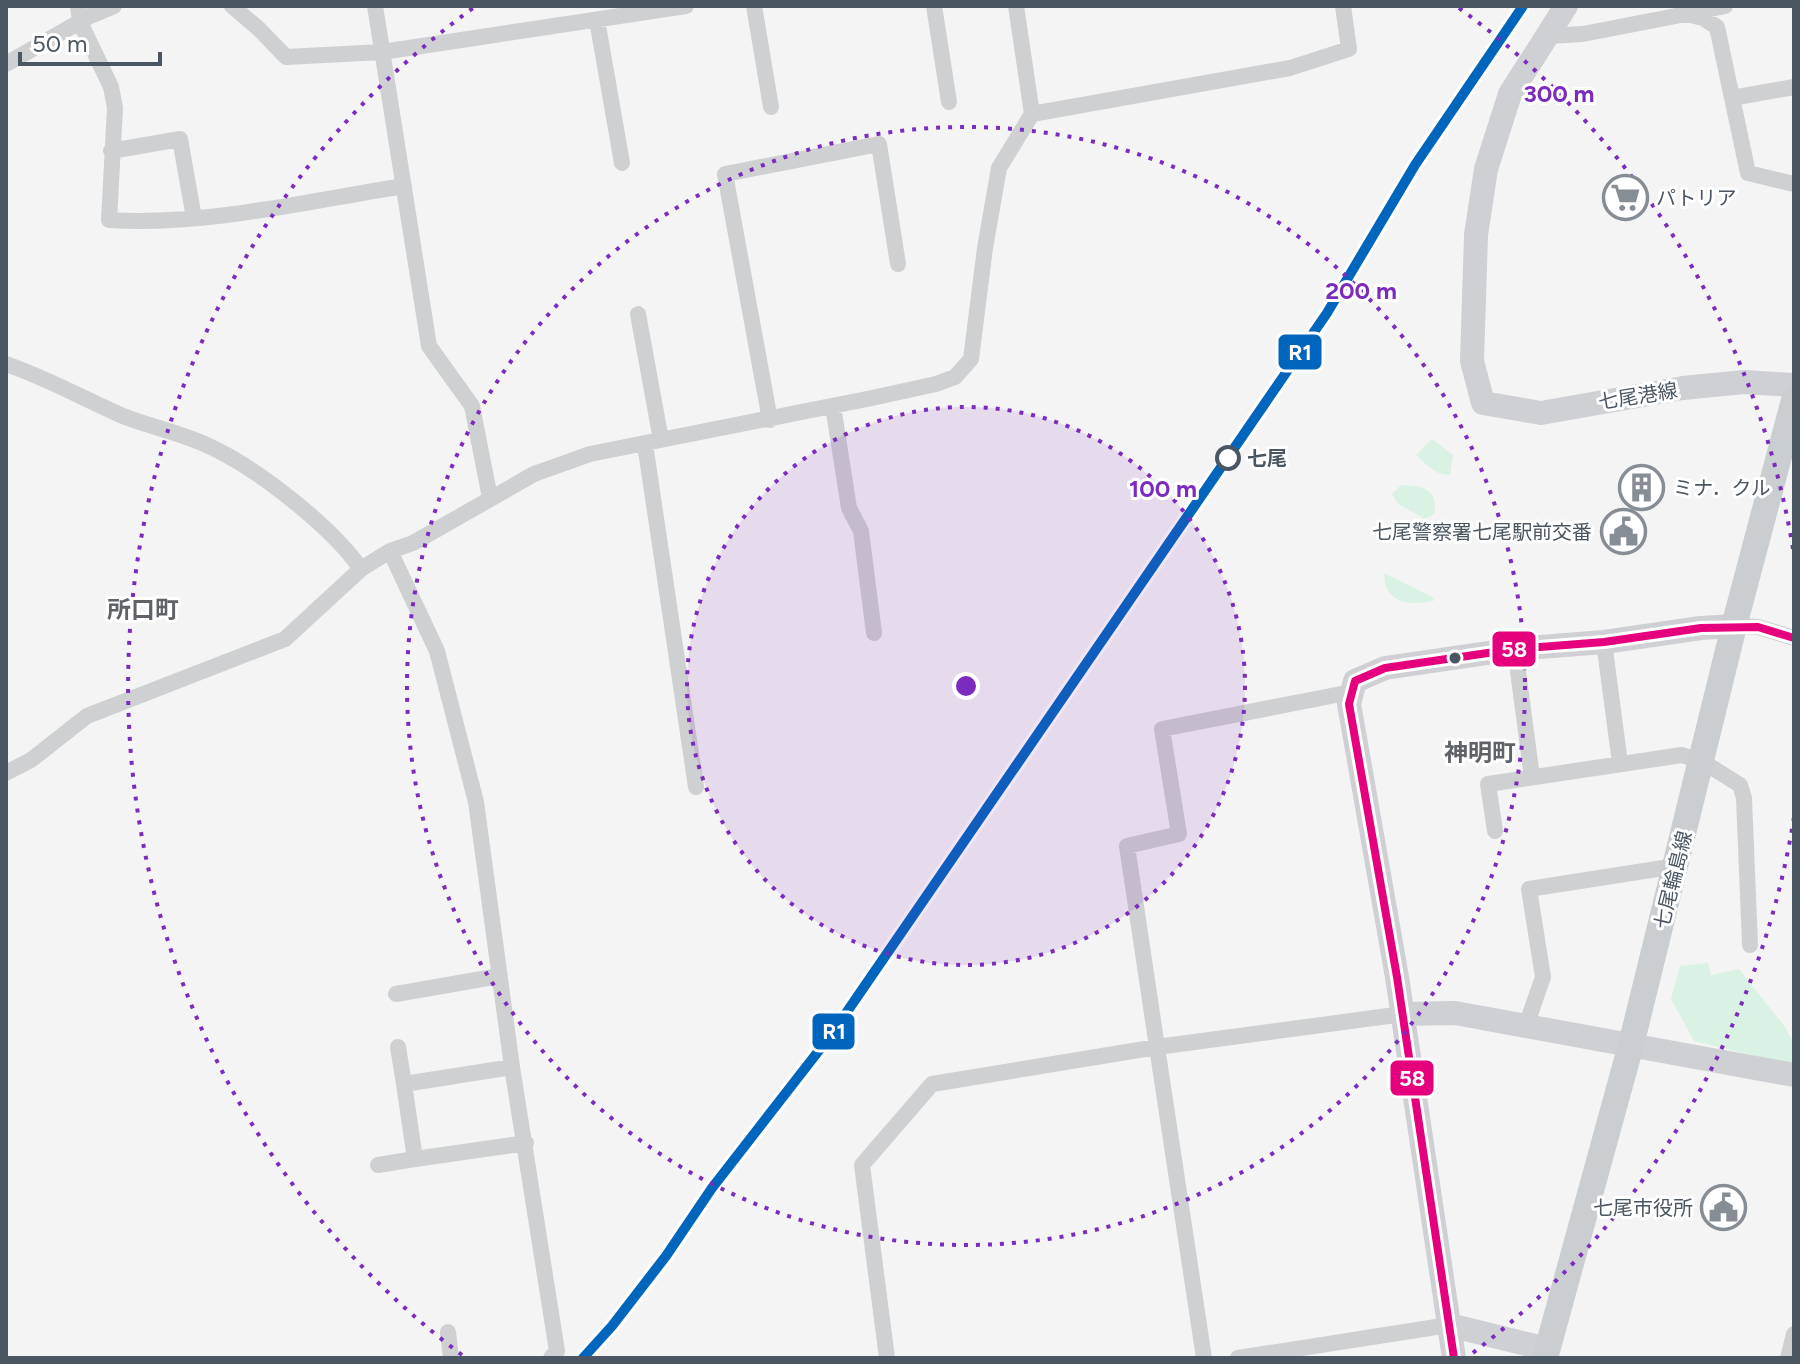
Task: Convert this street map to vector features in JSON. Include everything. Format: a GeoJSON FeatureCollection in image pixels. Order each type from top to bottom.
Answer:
{"type":"FeatureCollection","features":[{"type":"Feature","properties":{"kind":"main road","name":"七尾輪島線"},"geometry":{"type":"LineString","coordinates":[[1546,1354],[1631,1045],[1734,626],[1794,400]]}},
{"type":"Feature","properties":{"kind":"street"},"geometry":{"type":"LineString","coordinates":[[6,64],[79,14],[114,6]]}},
{"type":"Feature","properties":{"kind":"street"},"geometry":{"type":"LineString","coordinates":[[232,6],[286,57],[382,52],[686,6]]}},
{"type":"Feature","properties":{"kind":"street"},"geometry":{"type":"LineString","coordinates":[[375,6],[429,346],[472,406],[490,498]]}},
{"type":"Feature","properties":{"kind":"street"},"geometry":{"type":"LineString","coordinates":[[754,6],[771,107]]}},
{"type":"Feature","properties":{"kind":"street"},"geometry":{"type":"LineString","coordinates":[[934,6],[949,102]]}},
{"type":"Feature","properties":{"kind":"street"},"geometry":{"type":"LineString","coordinates":[[6,773],[31,760],[87,716],[285,639],[361,569],[534,474],[590,454],[770,420],[936,384],[955,377],[971,359],[999,168],[1032,114],[1016,6]]}},
{"type":"Feature","properties":{"kind":"street"},"geometry":{"type":"LineString","coordinates":[[1032,114],[1290,68],[1349,49],[1343,6]]}},
{"type":"Feature","properties":{"kind":"street"},"geometry":{"type":"LineString","coordinates":[[1548,36],[1566,6]]}},
{"type":"Feature","properties":{"kind":"street"},"geometry":{"type":"LineString","coordinates":[[1548,36],[1583,34],[1725,6]]}},
{"type":"Feature","properties":{"kind":"street"},"geometry":{"type":"LineString","coordinates":[[79,14],[111,87],[115,108],[109,220],[142,222],[194,218],[404,186]]}},
{"type":"Feature","properties":{"kind":"street"},"geometry":{"type":"LineString","coordinates":[[1686,14],[1703,18],[1717,27],[1748,173],[1794,184]]}},
{"type":"Feature","properties":{"kind":"street"},"geometry":{"type":"LineString","coordinates":[[597,20],[622,163]]}},
{"type":"Feature","properties":{"kind":"street","name":"七尾港線"},"geometry":{"type":"LineString","coordinates":[[1548,36],[1510,94],[1486,169],[1476,235],[1472,361],[1483,403],[1541,413],[1710,385],[1744,382],[1794,385]]}},
{"type":"Feature","properties":{"kind":"street"},"geometry":{"type":"LineString","coordinates":[[1732,98],[1794,87]]}},
{"type":"Feature","properties":{"kind":"street"},"geometry":{"type":"LineString","coordinates":[[111,151],[180,139],[194,218]]}},
{"type":"Feature","properties":{"kind":"street"},"geometry":{"type":"LineString","coordinates":[[770,420],[725,174],[879,144],[898,264]]}},
{"type":"Feature","properties":{"kind":"street"},"geometry":{"type":"LineString","coordinates":[[638,314],[696,787]]}},
{"type":"Feature","properties":{"kind":"street"},"geometry":{"type":"LineString","coordinates":[[6,364],[37,374],[123,415],[214,448],[261,476],[303,510],[361,569]]}},
{"type":"Feature","properties":{"kind":"street"},"geometry":{"type":"LineString","coordinates":[[833,406],[849,508],[861,531],[874,633]]}},
{"type":"Feature","properties":{"kind":"street"},"geometry":{"type":"LineString","coordinates":[[390,551],[437,651],[476,802],[512,1067],[557,1351],[551,1358]]}},
{"type":"Feature","properties":{"kind":"street"},"geometry":{"type":"LineString","coordinates":[[1454,1358],[1403,1014],[1349,704],[1355,681],[1385,668],[1515,649],[1604,642],[1701,628],[1758,627],[1794,638]]}},
{"type":"Feature","properties":{"kind":"street"},"geometry":{"type":"LineString","coordinates":[[1604,642],[1620,763]]}},
{"type":"Feature","properties":{"kind":"street"},"geometry":{"type":"LineString","coordinates":[[1515,649],[1532,777]]}},
{"type":"Feature","properties":{"kind":"street"},"geometry":{"type":"LineString","coordinates":[[1204,1358],[1127,846],[1179,834],[1162,729],[1341,694],[1349,704]]}},
{"type":"Feature","properties":{"kind":"street"},"geometry":{"type":"LineString","coordinates":[[1495,831],[1488,784],[1682,755],[1703,762],[1740,785],[1744,798],[1750,945]]}},
{"type":"Feature","properties":{"kind":"street"},"geometry":{"type":"LineString","coordinates":[[1526,1026],[1543,977],[1529,889],[1676,866]]}},
{"type":"Feature","properties":{"kind":"street"},"geometry":{"type":"LineString","coordinates":[[396,994],[499,976]]}},
{"type":"Feature","properties":{"kind":"street"},"geometry":{"type":"LineString","coordinates":[[887,1358],[862,1165],[932,1084],[1157,1047],[1403,1014],[1455,1013],[1794,1075]]}},
{"type":"Feature","properties":{"kind":"street"},"geometry":{"type":"LineString","coordinates":[[398,1047],[415,1159]]}},
{"type":"Feature","properties":{"kind":"street"},"geometry":{"type":"LineString","coordinates":[[404,1084],[512,1067]]}},
{"type":"Feature","properties":{"kind":"street"},"geometry":{"type":"LineString","coordinates":[[378,1165],[526,1143]]}},
{"type":"Feature","properties":{"kind":"street"},"geometry":{"type":"LineString","coordinates":[[1238,1358],[1449,1325],[1546,1354]]}},
{"type":"Feature","properties":{"kind":"street"},"geometry":{"type":"LineString","coordinates":[[448,1332],[451,1358]]}},
{"type":"Feature","properties":{"kind":"street"},"geometry":{"type":"LineString","coordinates":[[1788,1358],[1794,1334]]}},
{"type":"Feature","properties":{"kind":"green space"},"geometry":{"type":"Polygon","coordinates":[[[1432,439],[1453,455],[1450,475],[1435,471],[1416,455],[1432,439]]]}},
{"type":"Feature","properties":{"kind":"green space"},"geometry":{"type":"Polygon","coordinates":[[[1401,485],[1427,490],[1434,499],[1434,514],[1425,519],[1398,504],[1392,494],[1401,485]]]}},
{"type":"Feature","properties":{"kind":"green space"},"geometry":{"type":"Polygon","coordinates":[[[1384,573],[1434,598],[1433,601],[1407,603],[1393,597],[1385,583],[1384,573]]]}},
{"type":"Feature","properties":{"kind":"green space"},"geometry":{"type":"Polygon","coordinates":[[[1708,963],[1711,975],[1739,969],[1785,1027],[1794,1044],[1794,1065],[1694,1041],[1671,999],[1680,966],[1708,963]]]}},
{"type":"Feature","properties":{"kind":"railway"},"geometry":{"type":"LineString","coordinates":[[1208,488],[1327,313],[1415,165],[1523,6]]}},
{"type":"Feature","properties":{"kind":"transit line","name":"R1"},"geometry":{"type":"LineString","coordinates":[[583,1358],[666,1256],[712,1188],[831,1035],[1327,313],[1415,165],[1523,6]]}},
{"type":"Feature","properties":{"kind":"transit line","name":"58"},"geometry":{"type":"LineString","coordinates":[[1454,1358],[1397,977],[1349,704],[1355,681],[1385,668],[1515,649],[1604,642],[1701,628],[1758,627],[1794,638]]}},
{"type":"Feature","properties":{"kind":"place","name":"パトリア"},"geometry":{"type":"Point","coordinates":[1625,198]}},
{"type":"Feature","properties":{"kind":"place","name":"七尾"},"geometry":{"type":"Point","coordinates":[1228,458]}},
{"type":"Feature","properties":{"kind":"place","name":"ミナ．クル"},"geometry":{"type":"Point","coordinates":[1642,488]}},
{"type":"Feature","properties":{"kind":"place","name":"七尾警察署七尾駅前交番"},"geometry":{"type":"Point","coordinates":[1623,532]}},
{"type":"Feature","properties":{"kind":"place","name":"七尾市役所"},"geometry":{"type":"Point","coordinates":[1724,1208]}},
{"type":"Feature","properties":{"kind":"district","name":"所口町"},"geometry":{"type":"Point","coordinates":[143,610]}},
{"type":"Feature","properties":{"kind":"district","name":"神明町"},"geometry":{"type":"Point","coordinates":[1480,753]}}]}
